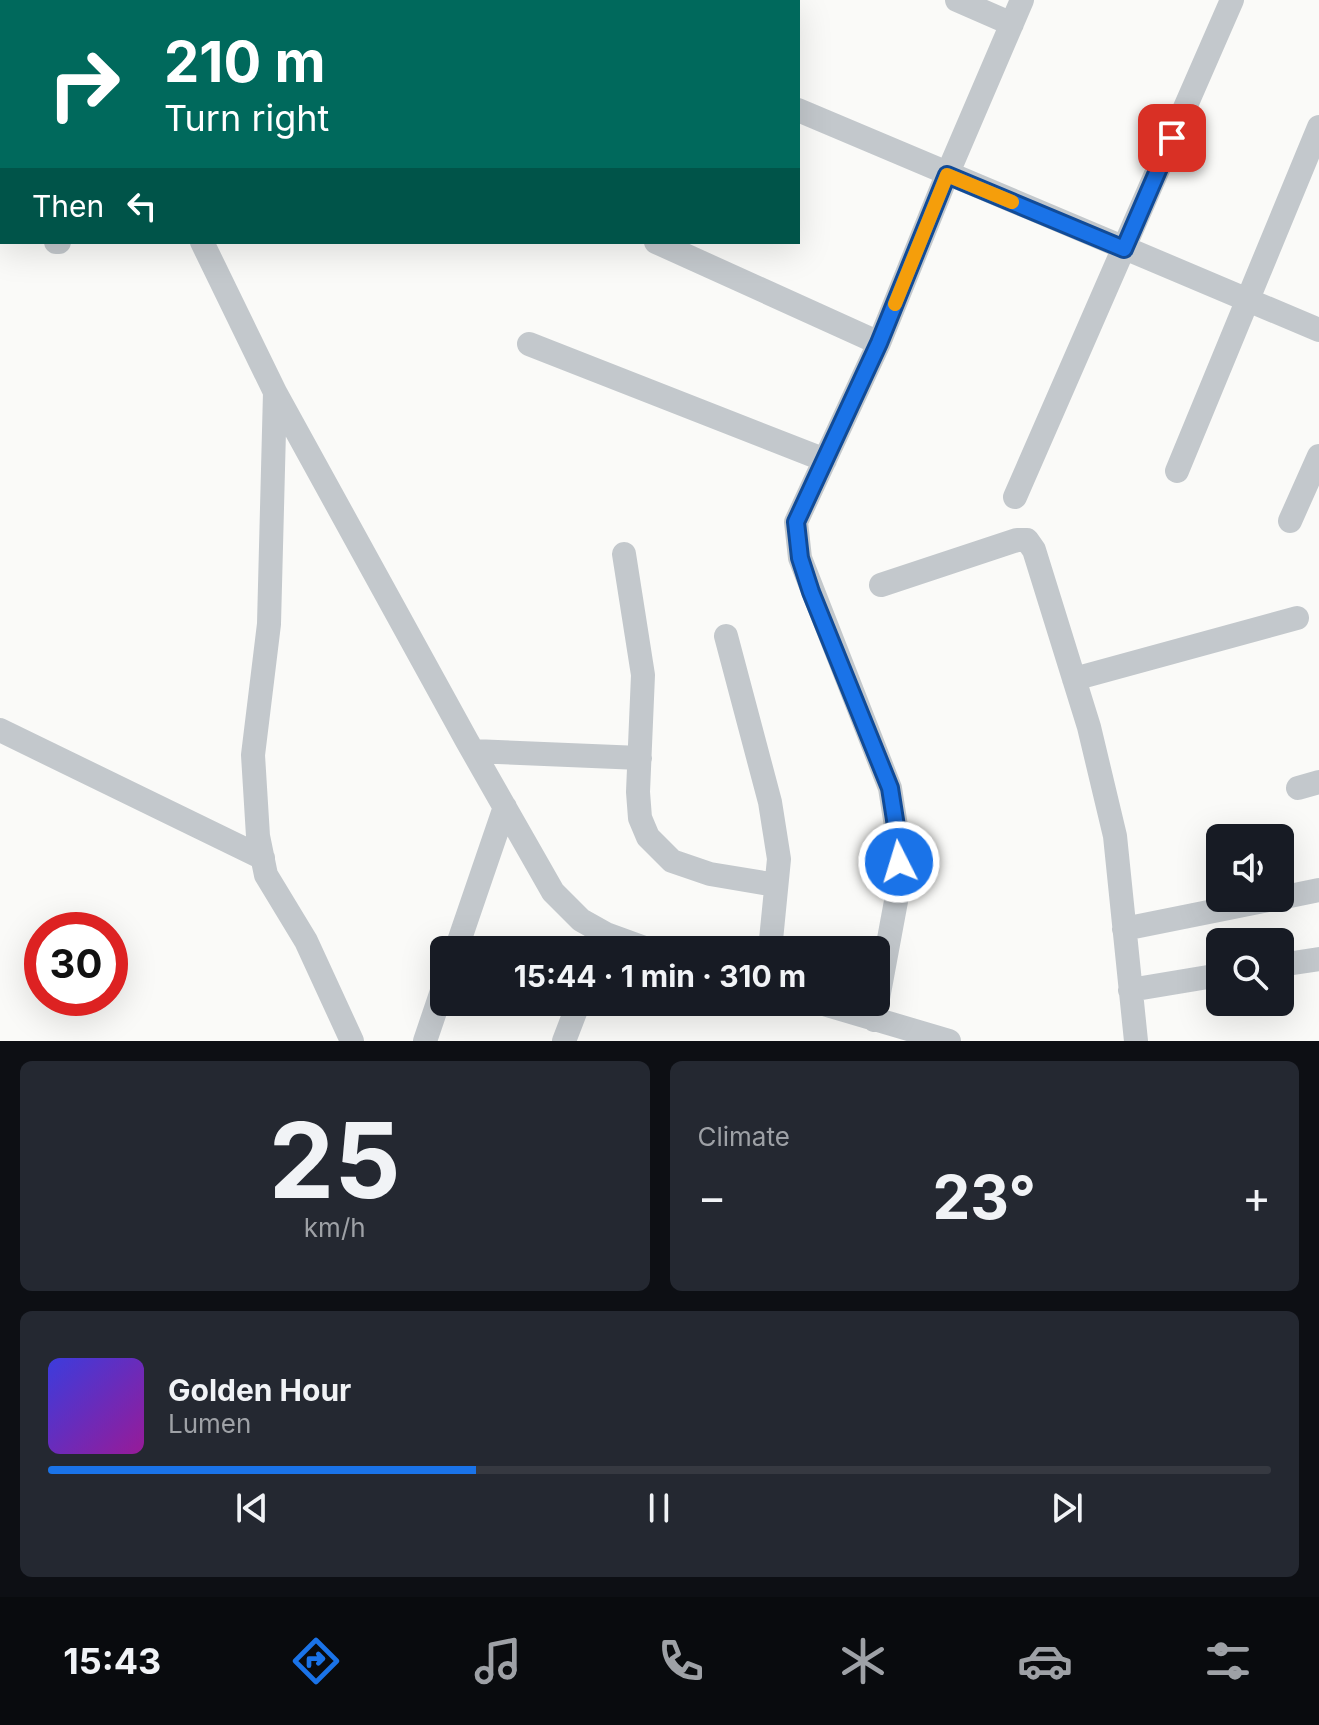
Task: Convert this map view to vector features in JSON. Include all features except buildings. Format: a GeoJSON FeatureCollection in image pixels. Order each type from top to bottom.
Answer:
{"type":"FeatureCollection","features":[{"type":"Feature","properties":{"kind":"street"},"geometry":{"type":"LineString","coordinates":[[957,0],[1012,24]]}},
{"type":"Feature","properties":{"kind":"street"},"geometry":{"type":"LineString","coordinates":[[874,1020],[899,885],[898,839],[890,788],[800,558],[796,522],[879,343],[1022,0]]}},
{"type":"Feature","properties":{"kind":"street"},"geometry":{"type":"LineString","coordinates":[[1015,497],[1232,0]]}},
{"type":"Feature","properties":{"kind":"street"},"geometry":{"type":"LineString","coordinates":[[800,111],[1319,330]]}},
{"type":"Feature","properties":{"kind":"street"},"geometry":{"type":"LineString","coordinates":[[1177,471],[1319,127]]}},
{"type":"Feature","properties":{"kind":"street"},"geometry":{"type":"LineString","coordinates":[[203,244],[275,392],[553,892],[596,936]]}},
{"type":"Feature","properties":{"kind":"street"},"geometry":{"type":"LineString","coordinates":[[660,244],[879,343]]}},
{"type":"Feature","properties":{"kind":"street"},"geometry":{"type":"LineString","coordinates":[[529,344],[825,460]]}},
{"type":"Feature","properties":{"kind":"street"},"geometry":{"type":"LineString","coordinates":[[275,392],[269,624],[253,755],[258,836],[266,875],[306,941],[352,1041]]}},
{"type":"Feature","properties":{"kind":"street"},"geometry":{"type":"LineString","coordinates":[[1290,521],[1319,456]]}},
{"type":"Feature","properties":{"kind":"street"},"geometry":{"type":"LineString","coordinates":[[881,585],[1017,540],[1027,540],[1034,550],[1089,727],[1115,836],[1136,1041]]}},
{"type":"Feature","properties":{"kind":"street"},"geometry":{"type":"LineString","coordinates":[[624,554],[643,675],[640,818],[648,837],[672,861],[710,874],[776,885]]}},
{"type":"Feature","properties":{"kind":"street"},"geometry":{"type":"LineString","coordinates":[[1074,679],[1297,618]]}},
{"type":"Feature","properties":{"kind":"street"},"geometry":{"type":"LineString","coordinates":[[726,636],[770,802],[779,859],[771,936]]}},
{"type":"Feature","properties":{"kind":"street"},"geometry":{"type":"LineString","coordinates":[[0,730],[263,858]]}},
{"type":"Feature","properties":{"kind":"street"},"geometry":{"type":"LineString","coordinates":[[473,751],[640,758]]}},
{"type":"Feature","properties":{"kind":"street"},"geometry":{"type":"LineString","coordinates":[[461,936],[505,807]]}},
{"type":"Feature","properties":{"kind":"street"},"geometry":{"type":"LineString","coordinates":[[1294,895],[1319,890]]}},
{"type":"Feature","properties":{"kind":"street"},"geometry":{"type":"LineString","coordinates":[[1124,929],[1209,912]]}},
{"type":"Feature","properties":{"kind":"street"},"geometry":{"type":"LineString","coordinates":[[1294,963],[1319,959]]}},
{"type":"Feature","properties":{"kind":"street"},"geometry":{"type":"LineString","coordinates":[[1130,990],[1206,977]]}},
{"type":"Feature","properties":{"kind":"street"},"geometry":{"type":"LineString","coordinates":[[425,1041],[433,1016]]}},
{"type":"Feature","properties":{"kind":"street"},"geometry":{"type":"LineString","coordinates":[[564,1041],[574,1016]]}},
{"type":"Feature","properties":{"kind":"street"},"geometry":{"type":"LineString","coordinates":[[861,1016],[949,1041]]}},
{"type":"Feature","properties":{"kind":"slow traffic"},"geometry":{"type":"LineString","coordinates":[[895,304],[947,175],[1012,202]]}},
{"type":"Feature","properties":{"kind":"route"},"geometry":{"type":"LineString","coordinates":[[899,862],[890,788],[811,592],[800,558],[796,522],[879,343],[947,175],[1124,249],[1172,138]]}}]}
